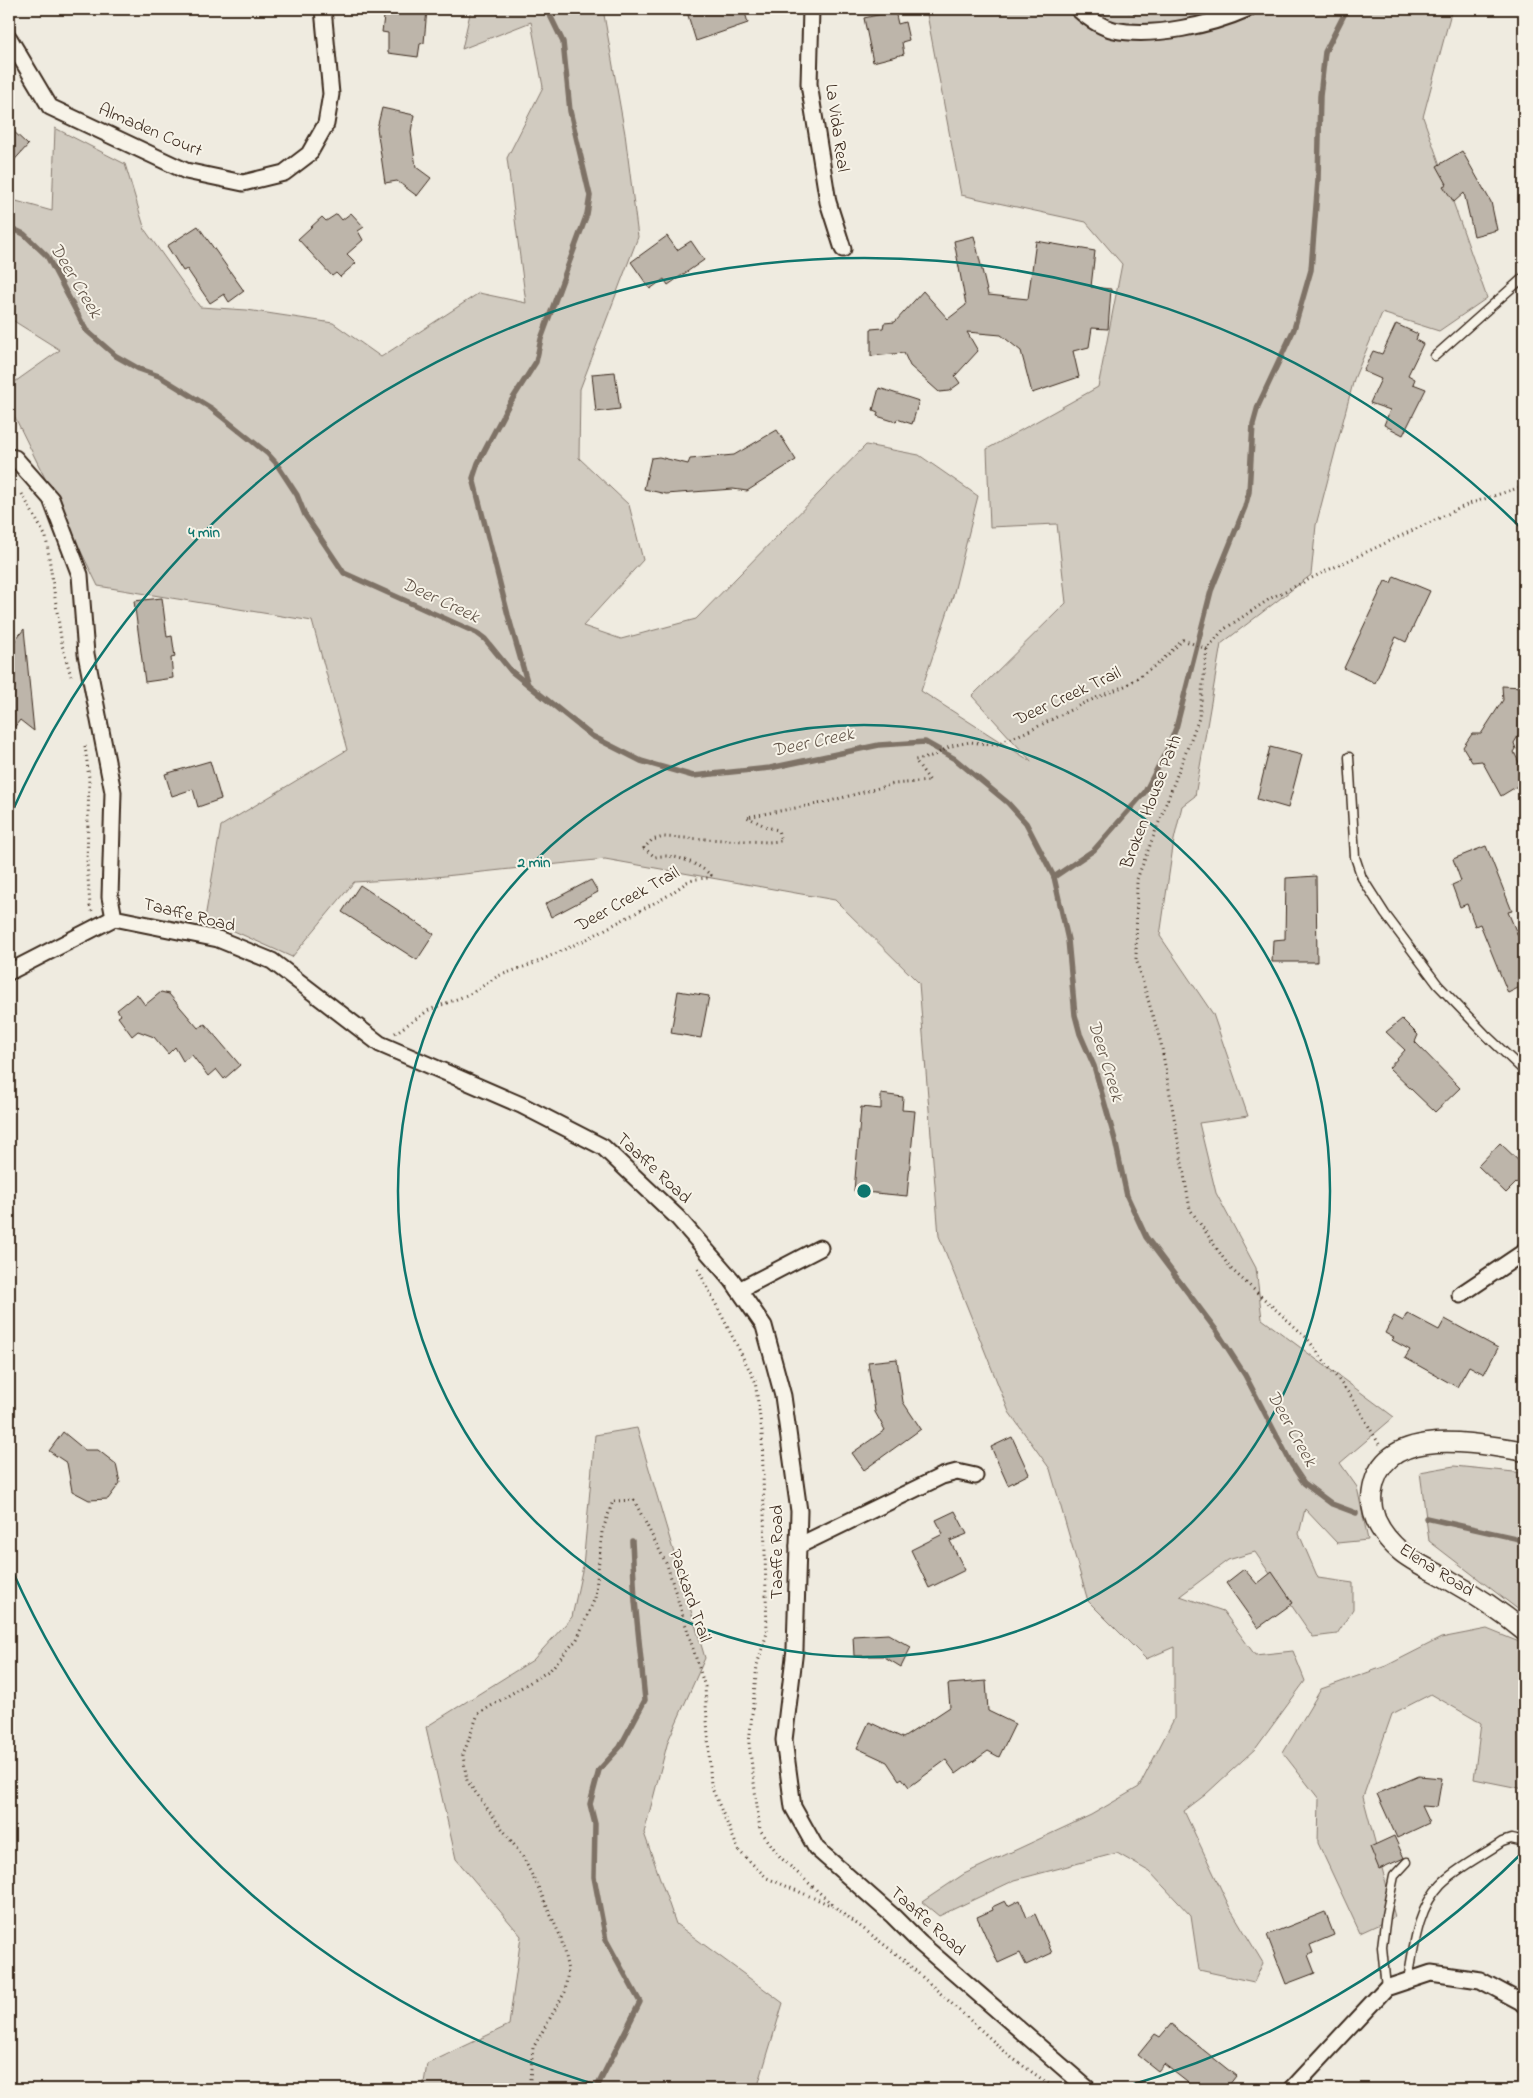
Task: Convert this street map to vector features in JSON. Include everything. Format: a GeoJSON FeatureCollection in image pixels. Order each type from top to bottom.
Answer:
{"type":"FeatureCollection","features":[{"type":"Feature","properties":{"kind":"street","name":"Almaden Court"},"geometry":{"type":"LineString","coordinates":[[9,38],[50,108],[186,171],[243,183],[284,173],[309,154],[326,124],[331,94],[323,9]]}},
{"type":"Feature","properties":{"kind":"street","name":"La Vida Real"},"geometry":{"type":"LineString","coordinates":[[811,9],[810,84],[828,202],[843,250]]}},
{"type":"Feature","properties":{"kind":"street"},"geometry":{"type":"LineString","coordinates":[[1078,9],[1088,18],[1112,30],[1129,32],[1172,30],[1232,15],[1247,9]]}},
{"type":"Feature","properties":{"kind":"street"},"geometry":{"type":"LineString","coordinates":[[9,456],[15,458],[51,499],[80,575],[86,654],[113,792],[110,897],[114,918],[9,972]]}},
{"type":"Feature","properties":{"kind":"street","name":"Taaffe Road"},"geometry":{"type":"LineString","coordinates":[[114,918],[218,939],[272,961],[380,1044],[521,1105],[603,1147],[678,1218],[702,1244],[740,1290],[764,1326],[783,1396],[799,1511],[795,1649],[784,1740],[793,1807],[816,1848],[893,1916],[920,1943],[1088,2089]]}},
{"type":"Feature","properties":{"kind":"street"},"geometry":{"type":"LineString","coordinates":[[740,1290],[820,1248]]}},
{"type":"Feature","properties":{"kind":"street"},"geometry":{"type":"LineString","coordinates":[[1460,1295],[1524,1252]]}},
{"type":"Feature","properties":{"kind":"street"},"geometry":{"type":"LineString","coordinates":[[1388,1460],[1396,1453],[1414,1445],[1434,1442],[1466,1443],[1524,1451]]}},
{"type":"Feature","properties":{"kind":"street","name":"Elena Road"},"geometry":{"type":"LineString","coordinates":[[1388,1460],[1379,1473],[1371,1505],[1382,1532],[1402,1553],[1498,1610],[1524,1631]]}},
{"type":"Feature","properties":{"kind":"street"},"geometry":{"type":"LineString","coordinates":[[798,1546],[942,1476],[957,1472],[976,1476]]}},
{"type":"Feature","properties":{"kind":"street"},"geometry":{"type":"LineString","coordinates":[[1292,2089],[1386,1988],[1408,1980],[1431,1973],[1480,1980],[1524,2005]]}},
{"type":"Feature","properties":{"kind":"lane"},"geometry":{"type":"LineString","coordinates":[[1435,356],[1524,277]]}},
{"type":"Feature","properties":{"kind":"lane"},"geometry":{"type":"LineString","coordinates":[[1349,758],[1355,857],[1362,878],[1385,914],[1438,984],[1524,1070]]}},
{"type":"Feature","properties":{"kind":"lane"},"geometry":{"type":"LineString","coordinates":[[1408,1980],[1415,1939],[1426,1904],[1442,1883],[1502,1842],[1511,1839],[1524,1842]]}},
{"type":"Feature","properties":{"kind":"lane"},"geometry":{"type":"LineString","coordinates":[[1386,1988],[1382,1947],[1386,1915],[1394,1876],[1407,1862]]}},
{"type":"Feature","properties":{"kind":"path"},"geometry":{"type":"LineString","coordinates":[[1207,649],[1223,630],[1271,598],[1469,504],[1524,486]]}},
{"type":"Feature","properties":{"kind":"path"},"geometry":{"type":"LineString","coordinates":[[21,493],[46,537],[62,645],[72,680]]}},
{"type":"Feature","properties":{"kind":"path","name":"Deer Creek Trail"},"geometry":{"type":"LineString","coordinates":[[380,1044],[429,1010],[472,993],[498,976],[535,963],[588,939],[669,895],[687,882],[708,878],[711,875],[694,864],[673,856],[655,857],[649,854],[644,848],[652,840],[664,837],[781,841],[778,830],[747,817],[823,803],[894,784],[930,781],[915,760],[931,757],[951,746],[970,742],[995,745],[1033,729],[1084,703],[1127,685],[1159,663],[1183,640],[1207,649]]}},
{"type":"Feature","properties":{"kind":"path","name":"Broken House Path"},"geometry":{"type":"LineString","coordinates":[[1207,649],[1199,718],[1137,880],[1136,959],[1161,1043],[1190,1209],[1230,1268],[1306,1337],[1353,1399],[1388,1460]]}},
{"type":"Feature","properties":{"kind":"path"},"geometry":{"type":"LineString","coordinates":[[84,742],[90,778],[87,863],[90,906],[99,926]]}},
{"type":"Feature","properties":{"kind":"path"},"geometry":{"type":"LineString","coordinates":[[695,1262],[755,1381],[762,1432],[767,1633],[757,1664],[750,1743],[760,1830],[781,1858],[836,1907]]}},
{"type":"Feature","properties":{"kind":"path","name":"Packard Trail"},"geometry":{"type":"LineString","coordinates":[[529,2089],[533,2048],[565,1992],[568,1970],[561,1938],[540,1891],[523,1857],[467,1781],[463,1755],[478,1714],[550,1670],[577,1639],[595,1598],[602,1532],[612,1501],[634,1500],[667,1565],[705,1687],[711,1786],[739,1851],[767,1878],[836,1907],[900,1956],[1012,2058],[1056,2089]]}},
{"type":"Feature","properties":{"kind":"shaded area"},"geometry":{"type":"Polygon","coordinates":[[[471,9],[603,9],[625,134],[638,237],[580,389],[579,458],[629,505],[643,560],[583,626],[621,639],[696,619],[866,445],[919,455],[978,496],[953,596],[921,691],[1032,762],[972,696],[1066,603],[1057,524],[990,527],[987,449],[1098,387],[1122,264],[1086,222],[961,195],[926,9],[1452,9],[1423,117],[1487,298],[1439,331],[1382,313],[1354,379],[1316,525],[1311,575],[1221,644],[1195,796],[1182,806],[1174,840],[1160,936],[1213,1014],[1248,1116],[1199,1123],[1216,1193],[1256,1268],[1262,1319],[1394,1417],[1340,1463],[1357,1487],[1368,1540],[1337,1543],[1305,1509],[1299,1534],[1318,1578],[1353,1583],[1353,1609],[1337,1634],[1313,1637],[1255,1552],[1228,1560],[1180,1596],[1223,1611],[1255,1655],[1293,1651],[1305,1681],[1256,1748],[1205,1795],[1184,1811],[1230,1908],[1263,1963],[1254,1982],[1199,1970],[1191,1916],[1150,1872],[1117,1853],[1015,1880],[939,1916],[922,1902],[964,1874],[1091,1815],[1139,1787],[1174,1719],[1174,1647],[1146,1659],[1088,1601],[1050,1469],[1009,1412],[939,1236],[919,983],[835,900],[605,859],[426,878],[354,882],[292,957],[205,918],[221,826],[347,750],[312,621],[98,586],[9,405],[9,386],[60,350],[9,318],[9,199],[52,211],[55,128],[125,164],[145,230],[200,307],[247,310],[333,323],[381,357],[479,293],[526,303],[507,158],[543,87],[531,22],[462,49],[471,9]]]}},
{"type":"Feature","properties":{"kind":"shaded area"},"geometry":{"type":"Polygon","coordinates":[[[637,1428],[705,1658],[668,1741],[644,1833],[676,1924],[783,2003],[757,2089],[423,2089],[427,2064],[509,2025],[521,1936],[456,1859],[426,1727],[533,1660],[572,1617],[583,1566],[595,1435],[637,1428]]]}},
{"type":"Feature","properties":{"kind":"shaded area"},"geometry":{"type":"Polygon","coordinates":[[[1454,1466],[1524,1473],[1524,1614],[1429,1541],[1420,1472],[1454,1466]]]}},
{"type":"Feature","properties":{"kind":"shaded area"},"geometry":{"type":"Polygon","coordinates":[[[1487,1629],[1524,1644],[1524,1789],[1474,1779],[1481,1723],[1431,1694],[1392,1714],[1363,1797],[1395,1917],[1360,1933],[1318,1843],[1319,1799],[1283,1753],[1321,1689],[1386,1666],[1441,1638],[1487,1629]]]}},
{"type":"Feature","properties":{"kind":"building"},"geometry":{"type":"Polygon","coordinates":[[[385,9],[427,9],[424,43],[420,44],[418,57],[388,53],[388,33],[382,32],[385,9]]]}},
{"type":"Feature","properties":{"kind":"building"},"geometry":{"type":"Polygon","coordinates":[[[686,9],[744,9],[748,23],[696,41],[686,9]]]}},
{"type":"Feature","properties":{"kind":"building"},"geometry":{"type":"Polygon","coordinates":[[[895,11],[898,24],[905,22],[909,40],[902,42],[904,54],[873,62],[864,18],[895,11]]]}},
{"type":"Feature","properties":{"kind":"building"},"geometry":{"type":"Polygon","coordinates":[[[382,108],[414,115],[411,132],[416,167],[431,178],[417,196],[397,181],[385,183],[377,128],[382,108]]]}},
{"type":"Feature","properties":{"kind":"building"},"geometry":{"type":"Polygon","coordinates":[[[9,127],[28,145],[9,166],[9,127]]]}},
{"type":"Feature","properties":{"kind":"building"},"geometry":{"type":"Polygon","coordinates":[[[1462,151],[1491,202],[1497,230],[1474,236],[1464,193],[1454,202],[1443,186],[1447,184],[1437,166],[1462,151]]]}},
{"type":"Feature","properties":{"kind":"building"},"geometry":{"type":"Polygon","coordinates":[[[351,213],[364,227],[358,231],[363,240],[347,254],[356,263],[340,277],[336,273],[332,276],[298,239],[322,217],[326,221],[337,214],[342,220],[351,213]]]}},
{"type":"Feature","properties":{"kind":"building"},"geometry":{"type":"Polygon","coordinates":[[[198,226],[244,291],[229,302],[224,294],[210,303],[187,269],[183,271],[167,246],[198,226]]]}},
{"type":"Feature","properties":{"kind":"building"},"geometry":{"type":"Polygon","coordinates":[[[667,236],[677,250],[691,241],[704,260],[668,285],[664,279],[650,289],[631,262],[667,236]]]}},
{"type":"Feature","properties":{"kind":"building"},"geometry":{"type":"Polygon","coordinates":[[[974,236],[988,295],[1028,299],[1036,241],[1095,251],[1091,287],[1111,289],[1108,329],[1092,328],[1089,347],[1073,351],[1079,377],[1032,393],[1021,351],[1001,335],[967,332],[978,351],[955,376],[960,383],[949,391],[939,392],[910,366],[904,353],[871,356],[871,329],[883,328],[884,323],[895,322],[923,291],[948,319],[966,305],[954,241],[974,236]]]}},
{"type":"Feature","properties":{"kind":"building"},"geometry":{"type":"Polygon","coordinates":[[[1396,324],[1418,334],[1416,340],[1423,344],[1408,375],[1415,379],[1413,384],[1426,389],[1403,435],[1384,425],[1390,410],[1370,403],[1381,379],[1363,371],[1373,351],[1382,354],[1396,324]]]}},
{"type":"Feature","properties":{"kind":"building"},"geometry":{"type":"Polygon","coordinates":[[[615,372],[620,409],[596,412],[592,374],[615,372]]]}},
{"type":"Feature","properties":{"kind":"building"},"geometry":{"type":"Polygon","coordinates":[[[879,388],[919,401],[912,424],[897,419],[896,422],[877,416],[878,412],[873,410],[879,388]]]}},
{"type":"Feature","properties":{"kind":"building"},"geometry":{"type":"Polygon","coordinates":[[[777,430],[796,460],[747,491],[733,489],[666,494],[644,489],[651,458],[659,457],[688,464],[690,459],[734,455],[777,430]]]}},
{"type":"Feature","properties":{"kind":"building"},"geometry":{"type":"Polygon","coordinates":[[[1394,576],[1430,591],[1406,642],[1396,637],[1375,683],[1344,668],[1385,581],[1391,583],[1394,576]]]}},
{"type":"Feature","properties":{"kind":"building"},"geometry":{"type":"Polygon","coordinates":[[[162,598],[167,637],[172,636],[175,657],[171,658],[173,678],[145,682],[134,601],[162,598]]]}},
{"type":"Feature","properties":{"kind":"building"},"geometry":{"type":"Polygon","coordinates":[[[24,629],[34,731],[20,720],[9,734],[9,648],[24,629]]]}},
{"type":"Feature","properties":{"kind":"building"},"geometry":{"type":"Polygon","coordinates":[[[1502,686],[1524,687],[1524,726],[1514,743],[1516,749],[1514,752],[1524,773],[1524,782],[1501,796],[1482,761],[1472,762],[1463,747],[1472,734],[1481,734],[1503,700],[1502,686]]]}},
{"type":"Feature","properties":{"kind":"building"},"geometry":{"type":"Polygon","coordinates":[[[1270,747],[1302,755],[1288,808],[1257,799],[1270,747]]]}},
{"type":"Feature","properties":{"kind":"building"},"geometry":{"type":"Polygon","coordinates":[[[210,761],[221,799],[198,807],[193,789],[172,796],[165,774],[210,761]]]}},
{"type":"Feature","properties":{"kind":"building"},"geometry":{"type":"Polygon","coordinates":[[[1486,846],[1512,911],[1508,912],[1524,950],[1524,985],[1508,993],[1480,924],[1475,926],[1467,904],[1460,907],[1452,885],[1461,881],[1453,859],[1486,846]]]}},
{"type":"Feature","properties":{"kind":"building"},"geometry":{"type":"Polygon","coordinates":[[[1316,876],[1317,962],[1272,962],[1273,940],[1285,939],[1286,878],[1316,876]]]}},
{"type":"Feature","properties":{"kind":"building"},"geometry":{"type":"Polygon","coordinates":[[[591,880],[598,892],[551,917],[545,904],[591,880]]]}},
{"type":"Feature","properties":{"kind":"building"},"geometry":{"type":"Polygon","coordinates":[[[360,885],[434,934],[417,960],[342,912],[360,885]]]}},
{"type":"Feature","properties":{"kind":"building"},"geometry":{"type":"Polygon","coordinates":[[[678,991],[709,996],[701,1038],[671,1033],[678,991]]]}},
{"type":"Feature","properties":{"kind":"building"},"geometry":{"type":"Polygon","coordinates":[[[161,992],[169,994],[198,1028],[205,1024],[240,1065],[224,1079],[216,1069],[208,1076],[192,1055],[183,1061],[175,1047],[168,1054],[154,1037],[138,1031],[132,1036],[118,1017],[121,1015],[117,1010],[137,994],[145,1005],[161,992]]]}},
{"type":"Feature","properties":{"kind":"building"},"geometry":{"type":"Polygon","coordinates":[[[1402,1019],[1418,1035],[1415,1042],[1460,1088],[1435,1112],[1389,1068],[1405,1050],[1386,1032],[1402,1019]]]}},
{"type":"Feature","properties":{"kind":"building"},"geometry":{"type":"Polygon","coordinates":[[[881,1094],[903,1097],[902,1110],[915,1111],[907,1196],[854,1191],[861,1107],[881,1109],[881,1094]]]}},
{"type":"Feature","properties":{"kind":"building"},"geometry":{"type":"Polygon","coordinates":[[[1500,1143],[1524,1166],[1524,1175],[1506,1193],[1478,1166],[1500,1143]]]}},
{"type":"Feature","properties":{"kind":"building"},"geometry":{"type":"Polygon","coordinates":[[[1407,1313],[1439,1330],[1445,1319],[1498,1348],[1484,1374],[1469,1366],[1457,1387],[1405,1358],[1410,1350],[1392,1340],[1394,1338],[1385,1333],[1394,1316],[1403,1321],[1407,1313]]]}},
{"type":"Feature","properties":{"kind":"building"},"geometry":{"type":"Polygon","coordinates":[[[897,1359],[903,1402],[921,1429],[864,1470],[852,1453],[885,1430],[875,1412],[868,1362],[897,1359]]]}},
{"type":"Feature","properties":{"kind":"building"},"geometry":{"type":"Polygon","coordinates":[[[63,1432],[85,1450],[98,1450],[116,1464],[120,1483],[108,1499],[89,1500],[72,1491],[67,1463],[49,1451],[63,1432]]]}},
{"type":"Feature","properties":{"kind":"building"},"geometry":{"type":"Polygon","coordinates":[[[1012,1437],[1029,1474],[1008,1485],[991,1447],[1012,1437]]]}},
{"type":"Feature","properties":{"kind":"building"},"geometry":{"type":"Polygon","coordinates":[[[955,1511],[967,1534],[950,1541],[965,1570],[929,1588],[911,1550],[943,1534],[936,1520],[955,1511]]]}},
{"type":"Feature","properties":{"kind":"building"},"geometry":{"type":"Polygon","coordinates":[[[1244,1569],[1257,1584],[1272,1572],[1293,1603],[1258,1628],[1226,1583],[1244,1569]]]}},
{"type":"Feature","properties":{"kind":"building"},"geometry":{"type":"Polygon","coordinates":[[[888,1634],[911,1647],[901,1667],[883,1656],[854,1656],[853,1636],[888,1634]]]}},
{"type":"Feature","properties":{"kind":"building"},"geometry":{"type":"Polygon","coordinates":[[[986,1681],[988,1711],[1015,1724],[999,1757],[988,1751],[956,1774],[946,1760],[909,1787],[902,1778],[899,1780],[887,1762],[857,1748],[869,1722],[903,1738],[950,1707],[948,1684],[986,1681]]]}},
{"type":"Feature","properties":{"kind":"building"},"geometry":{"type":"Polygon","coordinates":[[[1419,1776],[1442,1778],[1437,1807],[1421,1806],[1429,1823],[1397,1838],[1377,1794],[1419,1776]]]}},
{"type":"Feature","properties":{"kind":"building"},"geometry":{"type":"Polygon","coordinates":[[[1394,1836],[1404,1858],[1379,1869],[1370,1847],[1394,1836]]]}},
{"type":"Feature","properties":{"kind":"building"},"geometry":{"type":"Polygon","coordinates":[[[1020,1900],[1027,1918],[1035,1914],[1052,1953],[1026,1965],[1020,1953],[998,1963],[977,1917],[993,1910],[992,1907],[1005,1901],[1008,1906],[1020,1900]]]}},
{"type":"Feature","properties":{"kind":"building"},"geometry":{"type":"Polygon","coordinates":[[[1325,1912],[1334,1935],[1310,1945],[1313,1953],[1308,1955],[1315,1973],[1286,1984],[1267,1935],[1325,1912]]]}},
{"type":"Feature","properties":{"kind":"building"},"geometry":{"type":"Polygon","coordinates":[[[1171,2024],[1236,2076],[1226,2089],[1196,2089],[1164,2064],[1158,2071],[1138,2055],[1155,2034],[1160,2037],[1171,2024]]]}},
{"type":"Feature","properties":{"kind":"waterway"},"geometry":{"type":"LineString","coordinates":[[528,685],[473,478],[478,463],[508,406],[536,362],[541,339],[587,214],[590,196],[570,111],[563,42],[547,9]]}},
{"type":"Feature","properties":{"kind":"waterway"},"geometry":{"type":"LineString","coordinates":[[1054,877],[1094,850],[1145,792],[1168,748],[1176,728],[1211,591],[1245,507],[1249,492],[1253,424],[1258,406],[1294,329],[1311,270],[1318,180],[1320,96],[1325,52],[1347,9]]}},
{"type":"Feature","properties":{"kind":"waterway","name":"Deer Creek"},"geometry":{"type":"LineString","coordinates":[[9,227],[24,234],[47,256],[86,330],[116,356],[139,369],[159,376],[211,408],[267,453],[276,463],[297,495],[305,515],[344,573],[477,633],[485,639],[511,671],[592,736],[641,761],[693,776],[770,768],[879,745],[925,742],[955,759],[1008,803],[1026,823],[1054,877],[1068,940],[1075,1015],[1080,1034],[1094,1066],[1115,1140],[1127,1196],[1146,1237],[1216,1330],[1245,1375],[1292,1465],[1304,1483],[1332,1504],[1356,1513]]}},
{"type":"Feature","properties":{"kind":"waterway","name":"Deer Creek"},"geometry":{"type":"LineString","coordinates":[[1426,1518],[1515,1538],[1524,1542]]}},
{"type":"Feature","properties":{"kind":"waterway"},"geometry":{"type":"LineString","coordinates":[[596,2089],[640,2002],[606,1940],[594,1877],[595,1824],[590,1804],[599,1770],[620,1747],[645,1700],[635,1601],[632,1541]]}}]}
